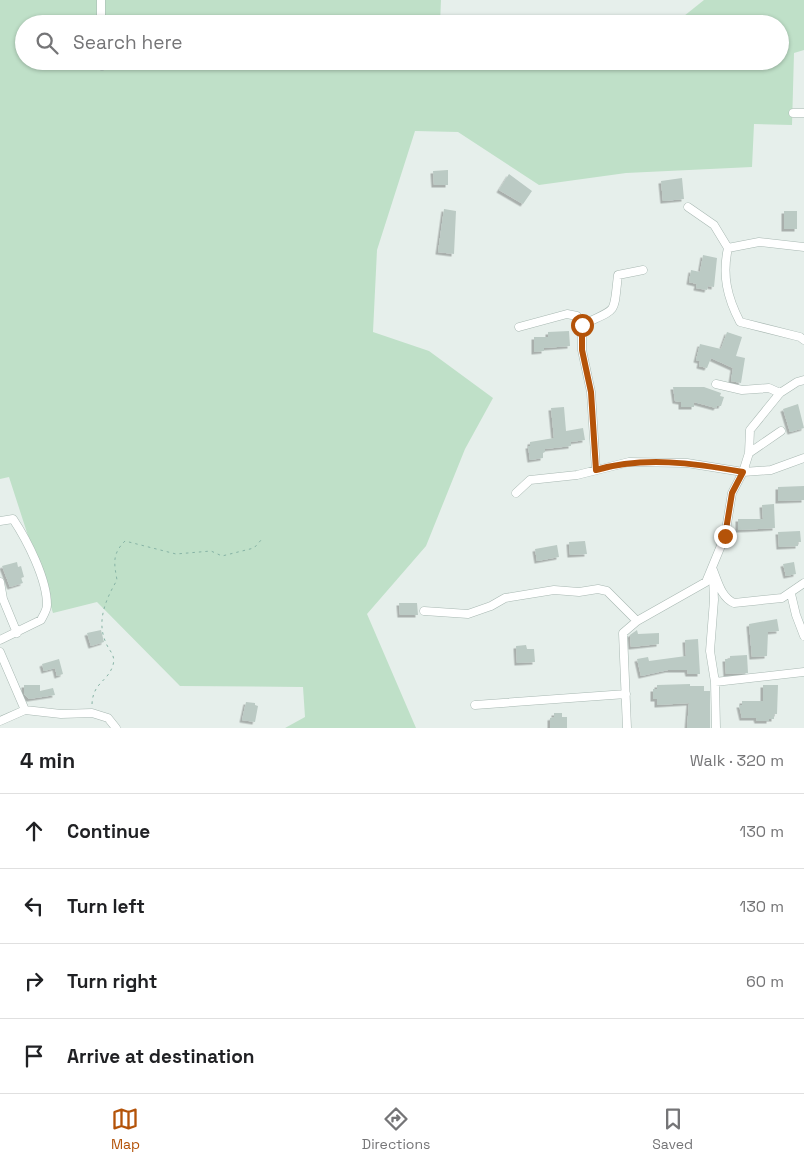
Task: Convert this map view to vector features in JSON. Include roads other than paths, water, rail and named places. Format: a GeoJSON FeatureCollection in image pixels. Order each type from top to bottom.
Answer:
{"type":"FeatureCollection","features":[{"type":"Feature","properties":{"kind":"street"},"geometry":{"type":"LineString","coordinates":[[101,0],[101,15]]}},
{"type":"Feature","properties":{"kind":"street"},"geometry":{"type":"LineString","coordinates":[[793,113],[804,113]]}},
{"type":"Feature","properties":{"kind":"street"},"geometry":{"type":"LineString","coordinates":[[688,207],[714,225],[728,248],[724,265],[727,289],[740,322],[800,337],[804,340]]}},
{"type":"Feature","properties":{"kind":"street"},"geometry":{"type":"LineString","coordinates":[[728,248],[759,242],[804,247]]}},
{"type":"Feature","properties":{"kind":"street"},"geometry":{"type":"LineString","coordinates":[[582,325],[610,313],[614,307],[618,274],[643,270]]}},
{"type":"Feature","properties":{"kind":"street"},"geometry":{"type":"LineString","coordinates":[[519,327],[567,314],[577,316],[582,325],[582,350],[591,392],[596,470]]}},
{"type":"Feature","properties":{"kind":"street"},"geometry":{"type":"LineString","coordinates":[[627,728],[623,634],[637,620],[706,582],[713,570],[725,536],[732,493],[743,472],[749,452],[750,430],[780,393],[797,382],[804,380]]}},
{"type":"Feature","properties":{"kind":"street"},"geometry":{"type":"LineString","coordinates":[[716,384],[742,390],[769,388],[780,393]]}},
{"type":"Feature","properties":{"kind":"street"},"geometry":{"type":"LineString","coordinates":[[749,452],[781,431]]}},
{"type":"Feature","properties":{"kind":"street"},"geometry":{"type":"LineString","coordinates":[[516,493],[530,480],[568,476],[629,462],[687,463],[743,472],[771,470],[804,458]]}},
{"type":"Feature","properties":{"kind":"street"},"geometry":{"type":"LineString","coordinates":[[0,521],[13,519],[22,532],[37,562],[47,607],[41,620],[0,640]]}},
{"type":"Feature","properties":{"kind":"street"},"geometry":{"type":"LineString","coordinates":[[713,570],[723,594],[727,600],[734,603],[782,598],[791,594],[804,583]]}},
{"type":"Feature","properties":{"kind":"street"},"geometry":{"type":"LineString","coordinates":[[713,570],[714,600],[710,651],[715,682],[716,728]]}},
{"type":"Feature","properties":{"kind":"street"},"geometry":{"type":"LineString","coordinates":[[0,582],[3,600],[17,633]]}},
{"type":"Feature","properties":{"kind":"street"},"geometry":{"type":"LineString","coordinates":[[424,611],[468,614],[491,606],[505,598],[554,590],[579,592],[598,589],[608,591],[637,620]]}},
{"type":"Feature","properties":{"kind":"street"},"geometry":{"type":"LineString","coordinates":[[791,594],[804,636]]}},
{"type":"Feature","properties":{"kind":"street"},"geometry":{"type":"LineString","coordinates":[[0,652],[25,710]]}},
{"type":"Feature","properties":{"kind":"street"},"geometry":{"type":"LineString","coordinates":[[715,682],[804,672]]}},
{"type":"Feature","properties":{"kind":"street"},"geometry":{"type":"LineString","coordinates":[[475,705],[626,694]]}},
{"type":"Feature","properties":{"kind":"street"},"geometry":{"type":"LineString","coordinates":[[0,721],[25,710],[61,714],[92,713],[108,718],[116,728]]}}]}
